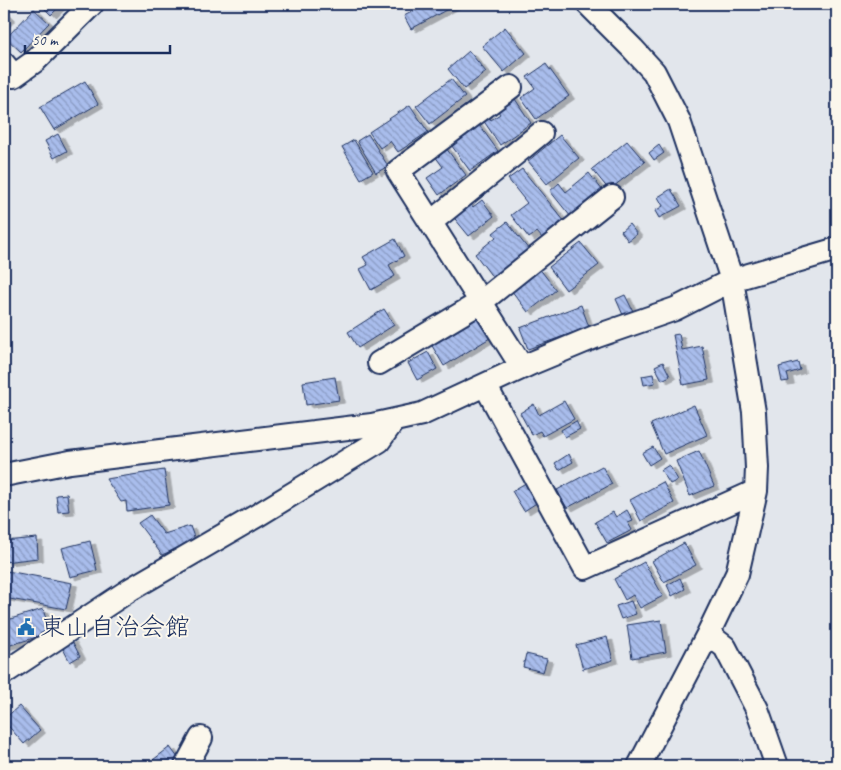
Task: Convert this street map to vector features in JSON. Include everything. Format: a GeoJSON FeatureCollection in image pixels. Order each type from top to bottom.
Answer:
{"type":"FeatureCollection","features":[{"type":"Feature","properties":{"kind":"street"},"geometry":{"type":"LineString","coordinates":[[4,64],[14,76],[35,61],[92,4]]}},
{"type":"Feature","properties":{"kind":"street"},"geometry":{"type":"LineString","coordinates":[[588,4],[654,72],[679,121],[732,280],[754,412],[756,491],[737,574],[640,766]]}},
{"type":"Feature","properties":{"kind":"street"},"geometry":{"type":"LineString","coordinates":[[511,87],[398,171],[522,367]]}},
{"type":"Feature","properties":{"kind":"street"},"geometry":{"type":"LineString","coordinates":[[430,222],[541,133]]}},
{"type":"Feature","properties":{"kind":"street"},"geometry":{"type":"LineString","coordinates":[[379,363],[481,302],[612,197]]}},
{"type":"Feature","properties":{"kind":"street"},"geometry":{"type":"LineString","coordinates":[[4,475],[70,462],[372,425],[422,414],[522,367],[597,336],[675,309],[732,280],[837,249]]}},
{"type":"Feature","properties":{"kind":"street"},"geometry":{"type":"LineString","coordinates":[[485,385],[585,568],[756,491]]}},
{"type":"Feature","properties":{"kind":"street"},"geometry":{"type":"LineString","coordinates":[[4,673],[131,589],[258,516],[379,441],[394,420]]}},
{"type":"Feature","properties":{"kind":"street"},"geometry":{"type":"LineString","coordinates":[[708,634],[725,647],[757,709],[777,766]]}},
{"type":"Feature","properties":{"kind":"street"},"geometry":{"type":"LineString","coordinates":[[186,766],[200,738]]}},
{"type":"Feature","properties":{"kind":"building"},"geometry":{"type":"Polygon","coordinates":[[[40,4],[62,4],[51,15],[40,4]]]}},
{"type":"Feature","properties":{"kind":"building"},"geometry":{"type":"Polygon","coordinates":[[[427,4],[457,4],[411,29],[404,16],[427,4]]]}},
{"type":"Feature","properties":{"kind":"building"},"geometry":{"type":"Polygon","coordinates":[[[34,9],[49,23],[21,52],[6,38],[34,9]]]}},
{"type":"Feature","properties":{"kind":"building"},"geometry":{"type":"Polygon","coordinates":[[[4,11],[10,17],[4,24],[4,11]]]}},
{"type":"Feature","properties":{"kind":"building"},"geometry":{"type":"Polygon","coordinates":[[[505,27],[526,53],[504,72],[482,46],[505,27]]]}},
{"type":"Feature","properties":{"kind":"building"},"geometry":{"type":"Polygon","coordinates":[[[469,51],[486,72],[464,89],[448,69],[469,51]]]}},
{"type":"Feature","properties":{"kind":"building"},"geometry":{"type":"Polygon","coordinates":[[[546,64],[569,96],[536,119],[521,98],[535,88],[527,77],[546,64]]]}},
{"type":"Feature","properties":{"kind":"building"},"geometry":{"type":"Polygon","coordinates":[[[451,79],[465,97],[430,124],[416,106],[451,79]]]}},
{"type":"Feature","properties":{"kind":"building"},"geometry":{"type":"Polygon","coordinates":[[[85,81],[98,104],[54,130],[40,107],[85,81]]]}},
{"type":"Feature","properties":{"kind":"building"},"geometry":{"type":"Polygon","coordinates":[[[511,93],[531,123],[500,145],[481,117],[486,113],[491,120],[500,114],[494,105],[511,93]]]}},
{"type":"Feature","properties":{"kind":"building"},"geometry":{"type":"Polygon","coordinates":[[[410,105],[428,132],[398,152],[390,141],[380,148],[369,132],[410,105]]]}},
{"type":"Feature","properties":{"kind":"building"},"geometry":{"type":"Polygon","coordinates":[[[477,122],[498,151],[470,171],[449,142],[477,122]]]}},
{"type":"Feature","properties":{"kind":"building"},"geometry":{"type":"Polygon","coordinates":[[[58,134],[67,151],[54,158],[45,141],[58,134]]]}},
{"type":"Feature","properties":{"kind":"building"},"geometry":{"type":"Polygon","coordinates":[[[368,134],[388,166],[376,173],[357,141],[368,134]]]}},
{"type":"Feature","properties":{"kind":"building"},"geometry":{"type":"Polygon","coordinates":[[[560,135],[579,158],[547,184],[528,161],[560,135]]]}},
{"type":"Feature","properties":{"kind":"building"},"geometry":{"type":"Polygon","coordinates":[[[354,140],[373,172],[361,179],[342,147],[354,140]]]}},
{"type":"Feature","properties":{"kind":"building"},"geometry":{"type":"Polygon","coordinates":[[[627,141],[645,162],[609,190],[592,169],[627,141]]]}},
{"type":"Feature","properties":{"kind":"building"},"geometry":{"type":"Polygon","coordinates":[[[443,144],[466,175],[439,195],[427,178],[443,167],[432,152],[443,144]]]}},
{"type":"Feature","properties":{"kind":"building"},"geometry":{"type":"Polygon","coordinates":[[[659,145],[664,153],[654,160],[649,153],[659,145]]]}},
{"type":"Feature","properties":{"kind":"building"},"geometry":{"type":"Polygon","coordinates":[[[522,169],[565,222],[543,239],[537,232],[529,238],[511,215],[527,203],[508,179],[522,169]]]}},
{"type":"Feature","properties":{"kind":"building"},"geometry":{"type":"Polygon","coordinates":[[[589,173],[603,191],[571,217],[550,191],[559,183],[566,192],[589,173]]]}},
{"type":"Feature","properties":{"kind":"building"},"geometry":{"type":"Polygon","coordinates":[[[671,189],[681,206],[659,218],[655,211],[663,206],[658,197],[671,189]]]}},
{"type":"Feature","properties":{"kind":"building"},"geometry":{"type":"Polygon","coordinates":[[[482,200],[494,216],[469,236],[451,214],[468,201],[473,207],[482,200]]]}},
{"type":"Feature","properties":{"kind":"building"},"geometry":{"type":"Polygon","coordinates":[[[507,222],[529,250],[493,278],[475,254],[496,237],[493,233],[507,222]]]}},
{"type":"Feature","properties":{"kind":"building"},"geometry":{"type":"Polygon","coordinates":[[[629,224],[637,234],[628,241],[621,231],[629,224]]]}},
{"type":"Feature","properties":{"kind":"building"},"geometry":{"type":"Polygon","coordinates":[[[395,239],[404,256],[389,265],[395,276],[371,290],[360,269],[368,265],[363,257],[395,239]]]}},
{"type":"Feature","properties":{"kind":"building"},"geometry":{"type":"Polygon","coordinates":[[[581,243],[599,265],[566,290],[549,267],[581,243]]]}},
{"type":"Feature","properties":{"kind":"building"},"geometry":{"type":"Polygon","coordinates":[[[539,268],[556,290],[528,312],[511,290],[539,268]]]}},
{"type":"Feature","properties":{"kind":"building"},"geometry":{"type":"Polygon","coordinates":[[[625,295],[633,311],[623,315],[616,299],[625,295]]]}},
{"type":"Feature","properties":{"kind":"building"},"geometry":{"type":"Polygon","coordinates":[[[581,305],[589,327],[528,349],[520,328],[581,305]]]}},
{"type":"Feature","properties":{"kind":"building"},"geometry":{"type":"Polygon","coordinates":[[[384,309],[394,325],[358,348],[348,332],[384,309]]]}},
{"type":"Feature","properties":{"kind":"building"},"geometry":{"type":"Polygon","coordinates":[[[473,311],[490,338],[444,366],[428,339],[473,311]]]}},
{"type":"Feature","properties":{"kind":"building"},"geometry":{"type":"Polygon","coordinates":[[[679,334],[682,350],[702,346],[709,380],[683,385],[673,335],[679,334]]]}},
{"type":"Feature","properties":{"kind":"building"},"geometry":{"type":"Polygon","coordinates":[[[428,352],[437,369],[417,380],[408,363],[428,352]]]}},
{"type":"Feature","properties":{"kind":"building"},"geometry":{"type":"Polygon","coordinates":[[[663,362],[670,376],[662,380],[655,366],[663,362]]]}},
{"type":"Feature","properties":{"kind":"building"},"geometry":{"type":"Polygon","coordinates":[[[798,362],[800,370],[787,374],[789,381],[782,382],[779,367],[798,362]]]}},
{"type":"Feature","properties":{"kind":"building"},"geometry":{"type":"Polygon","coordinates":[[[653,374],[655,383],[644,385],[642,376],[653,374]]]}},
{"type":"Feature","properties":{"kind":"building"},"geometry":{"type":"Polygon","coordinates":[[[335,377],[339,400],[306,405],[303,382],[335,377]]]}},
{"type":"Feature","properties":{"kind":"building"},"geometry":{"type":"Polygon","coordinates":[[[564,401],[574,419],[543,436],[540,431],[532,435],[520,413],[534,404],[539,415],[564,401]]]}},
{"type":"Feature","properties":{"kind":"building"},"geometry":{"type":"Polygon","coordinates":[[[694,405],[707,435],[664,454],[651,424],[694,405]]]}},
{"type":"Feature","properties":{"kind":"building"},"geometry":{"type":"Polygon","coordinates":[[[576,421],[580,429],[565,437],[561,430],[576,421]]]}},
{"type":"Feature","properties":{"kind":"building"},"geometry":{"type":"Polygon","coordinates":[[[653,447],[660,458],[649,465],[642,453],[653,447]]]}},
{"type":"Feature","properties":{"kind":"building"},"geometry":{"type":"Polygon","coordinates":[[[699,451],[714,486],[690,496],[676,461],[699,451]]]}},
{"type":"Feature","properties":{"kind":"building"},"geometry":{"type":"Polygon","coordinates":[[[569,454],[573,462],[559,470],[555,463],[569,454]]]}},
{"type":"Feature","properties":{"kind":"building"},"geometry":{"type":"Polygon","coordinates":[[[669,465],[678,480],[670,484],[661,470],[669,465]]]}},
{"type":"Feature","properties":{"kind":"building"},"geometry":{"type":"Polygon","coordinates":[[[602,466],[612,484],[567,508],[557,490],[602,466]]]}},
{"type":"Feature","properties":{"kind":"building"},"geometry":{"type":"Polygon","coordinates":[[[164,470],[169,505],[127,511],[126,501],[121,502],[106,479],[164,470]]]}},
{"type":"Feature","properties":{"kind":"building"},"geometry":{"type":"Polygon","coordinates":[[[529,481],[541,500],[524,511],[512,491],[529,481]]]}},
{"type":"Feature","properties":{"kind":"building"},"geometry":{"type":"Polygon","coordinates":[[[663,482],[674,503],[641,521],[630,500],[663,482]]]}},
{"type":"Feature","properties":{"kind":"building"},"geometry":{"type":"Polygon","coordinates":[[[67,494],[69,511],[58,512],[56,495],[67,494]]]}},
{"type":"Feature","properties":{"kind":"building"},"geometry":{"type":"Polygon","coordinates":[[[627,510],[633,521],[628,523],[632,530],[607,543],[595,522],[613,512],[616,517],[627,510]]]}},
{"type":"Feature","properties":{"kind":"building"},"geometry":{"type":"Polygon","coordinates":[[[150,515],[164,534],[190,526],[195,540],[162,555],[138,523],[150,515]]]}},
{"type":"Feature","properties":{"kind":"building"},"geometry":{"type":"Polygon","coordinates":[[[37,538],[38,558],[4,562],[4,541],[37,538]]]}},
{"type":"Feature","properties":{"kind":"building"},"geometry":{"type":"Polygon","coordinates":[[[90,541],[97,570],[70,577],[62,548],[90,541]]]}},
{"type":"Feature","properties":{"kind":"building"},"geometry":{"type":"Polygon","coordinates":[[[684,543],[696,565],[664,582],[652,561],[684,543]]]}},
{"type":"Feature","properties":{"kind":"building"},"geometry":{"type":"Polygon","coordinates":[[[644,562],[663,596],[640,608],[633,595],[625,600],[614,579],[644,562]]]}},
{"type":"Feature","properties":{"kind":"building"},"geometry":{"type":"Polygon","coordinates":[[[7,571],[72,583],[66,609],[4,598],[7,571]]]}},
{"type":"Feature","properties":{"kind":"building"},"geometry":{"type":"Polygon","coordinates":[[[680,578],[685,589],[672,596],[667,585],[680,578]]]}},
{"type":"Feature","properties":{"kind":"building"},"geometry":{"type":"Polygon","coordinates":[[[631,601],[636,614],[621,619],[616,606],[631,601]]]}},
{"type":"Feature","properties":{"kind":"building","name":"東山自治会館"},"geometry":{"type":"Polygon","coordinates":[[[43,609],[50,633],[4,647],[4,621],[43,609]]]}},
{"type":"Feature","properties":{"kind":"building"},"geometry":{"type":"Polygon","coordinates":[[[661,620],[666,652],[632,658],[627,625],[661,620]]]}},
{"type":"Feature","properties":{"kind":"building"},"geometry":{"type":"Polygon","coordinates":[[[607,637],[613,660],[583,669],[576,645],[607,637]]]}},
{"type":"Feature","properties":{"kind":"building"},"geometry":{"type":"Polygon","coordinates":[[[71,639],[80,656],[70,662],[61,645],[71,639]]]}},
{"type":"Feature","properties":{"kind":"building"},"geometry":{"type":"Polygon","coordinates":[[[526,654],[547,659],[543,672],[523,667],[526,654]]]}},
{"type":"Feature","properties":{"kind":"building"},"geometry":{"type":"Polygon","coordinates":[[[19,706],[40,730],[24,744],[4,721],[19,706]]]}},
{"type":"Feature","properties":{"kind":"building"},"geometry":{"type":"Polygon","coordinates":[[[170,747],[184,766],[145,766],[170,747]]]}},
{"type":"Feature","properties":{"kind":"building"},"geometry":{"type":"Polygon","coordinates":[[[197,756],[212,766],[190,766],[197,756]]]}},
{"type":"Feature","properties":{"kind":"place","name":"東山自治会館"},"geometry":{"type":"Point","coordinates":[26,627]}}]}
